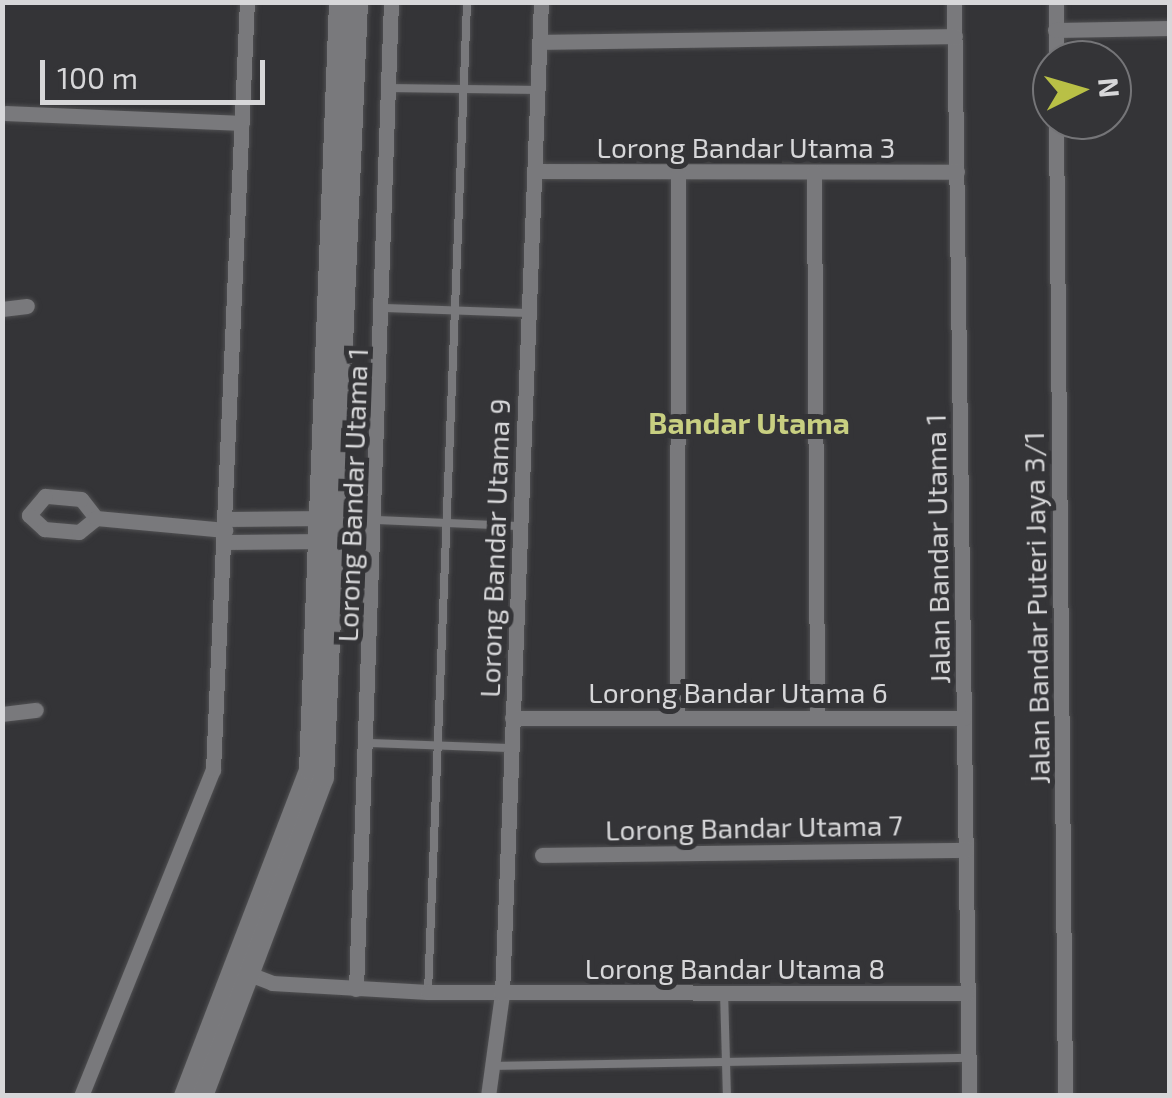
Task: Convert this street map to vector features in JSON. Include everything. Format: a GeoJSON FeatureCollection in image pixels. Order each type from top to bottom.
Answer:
{"type":"FeatureCollection","features":[{"type":"Feature","properties":{"kind":"street"},"geometry":{"type":"LineString","coordinates":[[80,1096],[212,770],[247,2]]}},
{"type":"Feature","properties":{"kind":"street"},"geometry":{"type":"LineString","coordinates":[[328,518],[339,2]]}},
{"type":"Feature","properties":{"kind":"street"},"geometry":{"type":"LineString","coordinates":[[203,1096],[308,770],[328,518],[358,2]]}},
{"type":"Feature","properties":{"kind":"street","name":"Lorong Bandar Utama 1"},"geometry":{"type":"LineString","coordinates":[[356,989],[385,308],[391,2]]}},
{"type":"Feature","properties":{"kind":"street","name":"Lorong Bandar Utama 9"},"geometry":{"type":"LineString","coordinates":[[488,1096],[502,994],[541,2]]}},
{"type":"Feature","properties":{"kind":"street","name":"Jalan Bandar Utama 1"},"geometry":{"type":"LineString","coordinates":[[954,2],[969,1096]]}},
{"type":"Feature","properties":{"kind":"street"},"geometry":{"type":"LineString","coordinates":[[1056,2],[1056,40]]}},
{"type":"Feature","properties":{"kind":"street"},"geometry":{"type":"LineString","coordinates":[[1056,30],[1170,28]]}},
{"type":"Feature","properties":{"kind":"street"},"geometry":{"type":"LineString","coordinates":[[540,42],[955,36]]}},
{"type":"Feature","properties":{"kind":"street"},"geometry":{"type":"LineString","coordinates":[[6,113],[242,123]]}},
{"type":"Feature","properties":{"kind":"street","name":"Jalan Bandar Puteri Jaya 3/1"},"geometry":{"type":"LineString","coordinates":[[1056,140],[1065,1096]]}},
{"type":"Feature","properties":{"kind":"street","name":"Lorong Bandar Utama 3"},"geometry":{"type":"LineString","coordinates":[[534,171],[956,172]]}},
{"type":"Feature","properties":{"kind":"street"},"geometry":{"type":"LineString","coordinates":[[677,716],[678,172]]}},
{"type":"Feature","properties":{"kind":"street"},"geometry":{"type":"LineString","coordinates":[[814,172],[817,716]]}},
{"type":"Feature","properties":{"kind":"street"},"geometry":{"type":"LineString","coordinates":[[2,308],[28,306]]}},
{"type":"Feature","properties":{"kind":"street"},"geometry":{"type":"LineString","coordinates":[[96,518],[225,530],[289,542],[326,542]]}},
{"type":"Feature","properties":{"kind":"street"},"geometry":{"type":"LineString","coordinates":[[225,530],[290,518],[328,518]]}},
{"type":"Feature","properties":{"kind":"street"},"geometry":{"type":"LineString","coordinates":[[2,714],[36,710]]}},
{"type":"Feature","properties":{"kind":"street","name":"Lorong Bandar Utama 6"},"geometry":{"type":"LineString","coordinates":[[512,718],[964,718]]}},
{"type":"Feature","properties":{"kind":"street","name":"Lorong Bandar Utama 7"},"geometry":{"type":"LineString","coordinates":[[542,855],[966,850]]}},
{"type":"Feature","properties":{"kind":"street"},"geometry":{"type":"LineString","coordinates":[[184,1096],[242,971]]}},
{"type":"Feature","properties":{"kind":"street","name":"Lorong Bandar Utama 8"},"geometry":{"type":"LineString","coordinates":[[242,971],[272,983],[428,992],[967,993]]}},
{"type":"Feature","properties":{"kind":"lane"},"geometry":{"type":"LineString","coordinates":[[428,992],[467,2]]}},
{"type":"Feature","properties":{"kind":"lane"},"geometry":{"type":"LineString","coordinates":[[391,88],[537,90]]}},
{"type":"Feature","properties":{"kind":"lane"},"geometry":{"type":"LineString","coordinates":[[385,308],[528,313]]}},
{"type":"Feature","properties":{"kind":"lane"},"geometry":{"type":"LineString","coordinates":[[289,542],[290,518]]}},
{"type":"Feature","properties":{"kind":"lane"},"geometry":{"type":"LineString","coordinates":[[375,520],[519,526]]}},
{"type":"Feature","properties":{"kind":"lane"},"geometry":{"type":"LineString","coordinates":[[366,742],[511,748]]}},
{"type":"Feature","properties":{"kind":"lane"},"geometry":{"type":"LineString","coordinates":[[724,991],[727,1096]]}},
{"type":"Feature","properties":{"kind":"lane"},"geometry":{"type":"LineString","coordinates":[[492,1066],[968,1058]]}},
{"type":"Feature","properties":{"kind":"district","name":"Bandar Utama"},"geometry":{"type":"Point","coordinates":[749,422]}}]}
